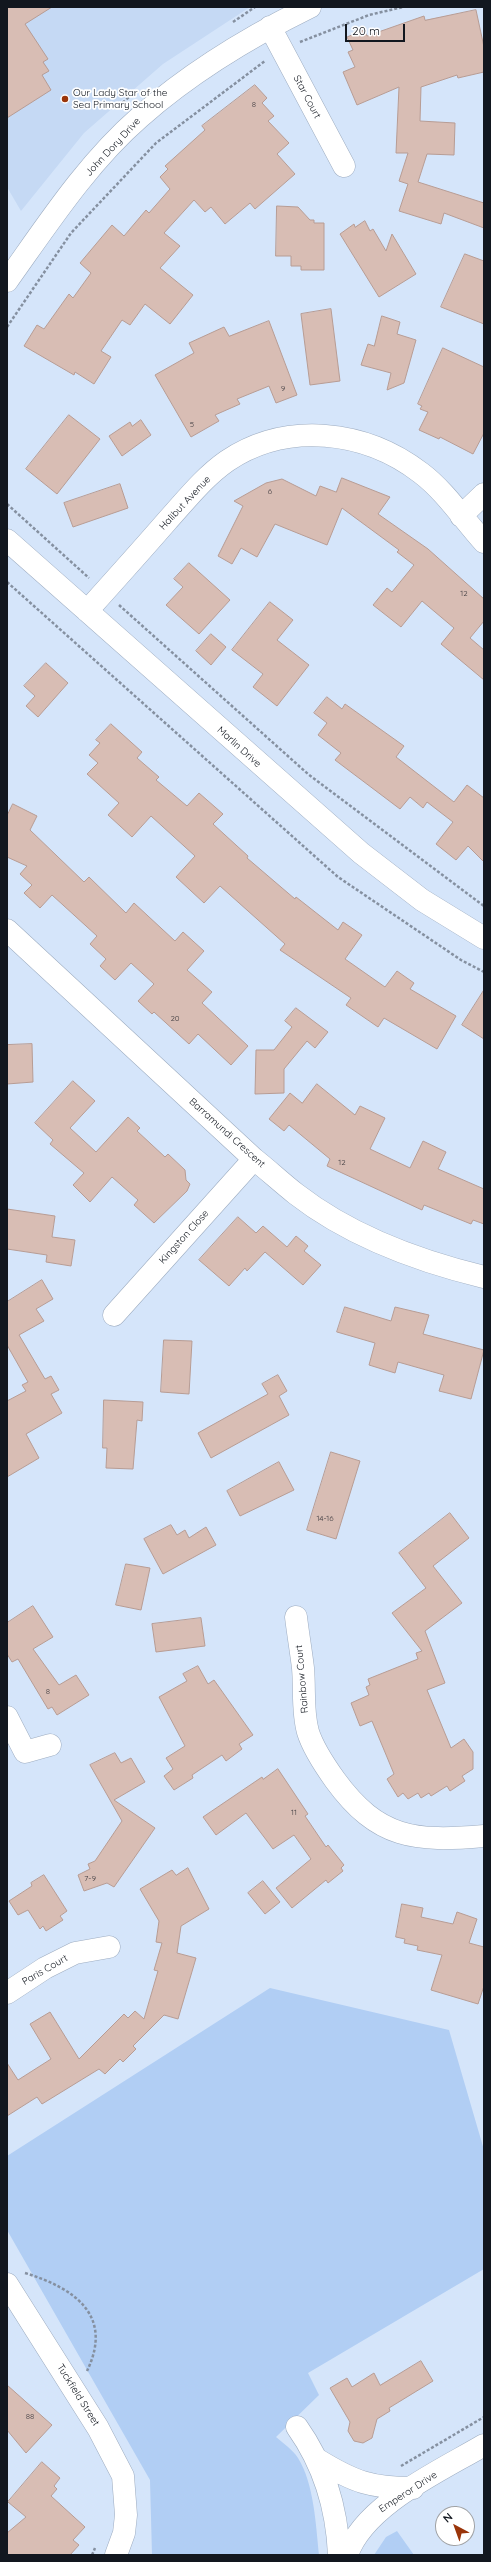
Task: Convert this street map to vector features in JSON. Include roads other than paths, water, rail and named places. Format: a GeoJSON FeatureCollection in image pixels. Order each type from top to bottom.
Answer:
{"type":"FeatureCollection","features":[{"type":"Feature","properties":{"kind":"street","name":"John Dory Drive"},"geometry":{"type":"LineString","coordinates":[[7,281],[63,202],[101,157],[139,117],[182,83],[270,27],[310,7]]}},
{"type":"Feature","properties":{"kind":"street","name":"Star Court"},"geometry":{"type":"LineString","coordinates":[[270,27],[344,166]]}},
{"type":"Feature","properties":{"kind":"street","name":"Halibut Avenue"},"geometry":{"type":"LineString","coordinates":[[87,611],[198,487],[227,462],[259,444],[294,435],[330,435],[366,442],[395,456],[422,473],[484,542]]}},
{"type":"Feature","properties":{"kind":"street"},"geometry":{"type":"LineString","coordinates":[[461,516],[484,494]]}},
{"type":"Feature","properties":{"kind":"street","name":"Marlin Drive"},"geometry":{"type":"LineString","coordinates":[[7,540],[361,853],[422,900],[484,938]]}},
{"type":"Feature","properties":{"kind":"street","name":"Barramundi Crescent"},"geometry":{"type":"LineString","coordinates":[[7,930],[254,1158],[297,1195],[366,1236],[443,1267],[484,1277]]}},
{"type":"Feature","properties":{"kind":"street","name":"Kingston Close"},"geometry":{"type":"LineString","coordinates":[[114,1315],[254,1158]]}},
{"type":"Feature","properties":{"kind":"street","name":"Rainbow Court"},"geometry":{"type":"LineString","coordinates":[[296,1617],[303,1670],[303,1704],[308,1733],[326,1768],[350,1800],[369,1818],[396,1832],[422,1839],[484,1836]]}},
{"type":"Feature","properties":{"kind":"street"},"geometry":{"type":"LineString","coordinates":[[7,1717],[25,1752],[50,1745]]}},
{"type":"Feature","properties":{"kind":"street","name":"Paris Court"},"geometry":{"type":"LineString","coordinates":[[7,1993],[45,1968],[75,1953],[109,1947]]}},
{"type":"Feature","properties":{"kind":"street","name":"Tuckfield Street"},"geometry":{"type":"LineString","coordinates":[[14,2278],[73,2389],[112,2453],[123,2476],[126,2515],[124,2533],[116,2555]]}},
{"type":"Feature","properties":{"kind":"street"},"geometry":{"type":"LineString","coordinates":[[297,2427],[318,2460],[326,2478],[333,2509],[339,2555]]}},
{"type":"Feature","properties":{"kind":"street","name":"Emperor Drive"},"geometry":{"type":"LineString","coordinates":[[347,2555],[358,2531],[367,2520],[413,2488],[484,2445]]}},
{"type":"Feature","properties":{"kind":"street"},"geometry":{"type":"LineString","coordinates":[[318,2460],[345,2476],[368,2485],[413,2488]]}},
{"type":"Feature","properties":{"kind":"place","name":"Our Lady Star of the Sea Primary School"},"geometry":{"type":"Point","coordinates":[65,99]}}]}
